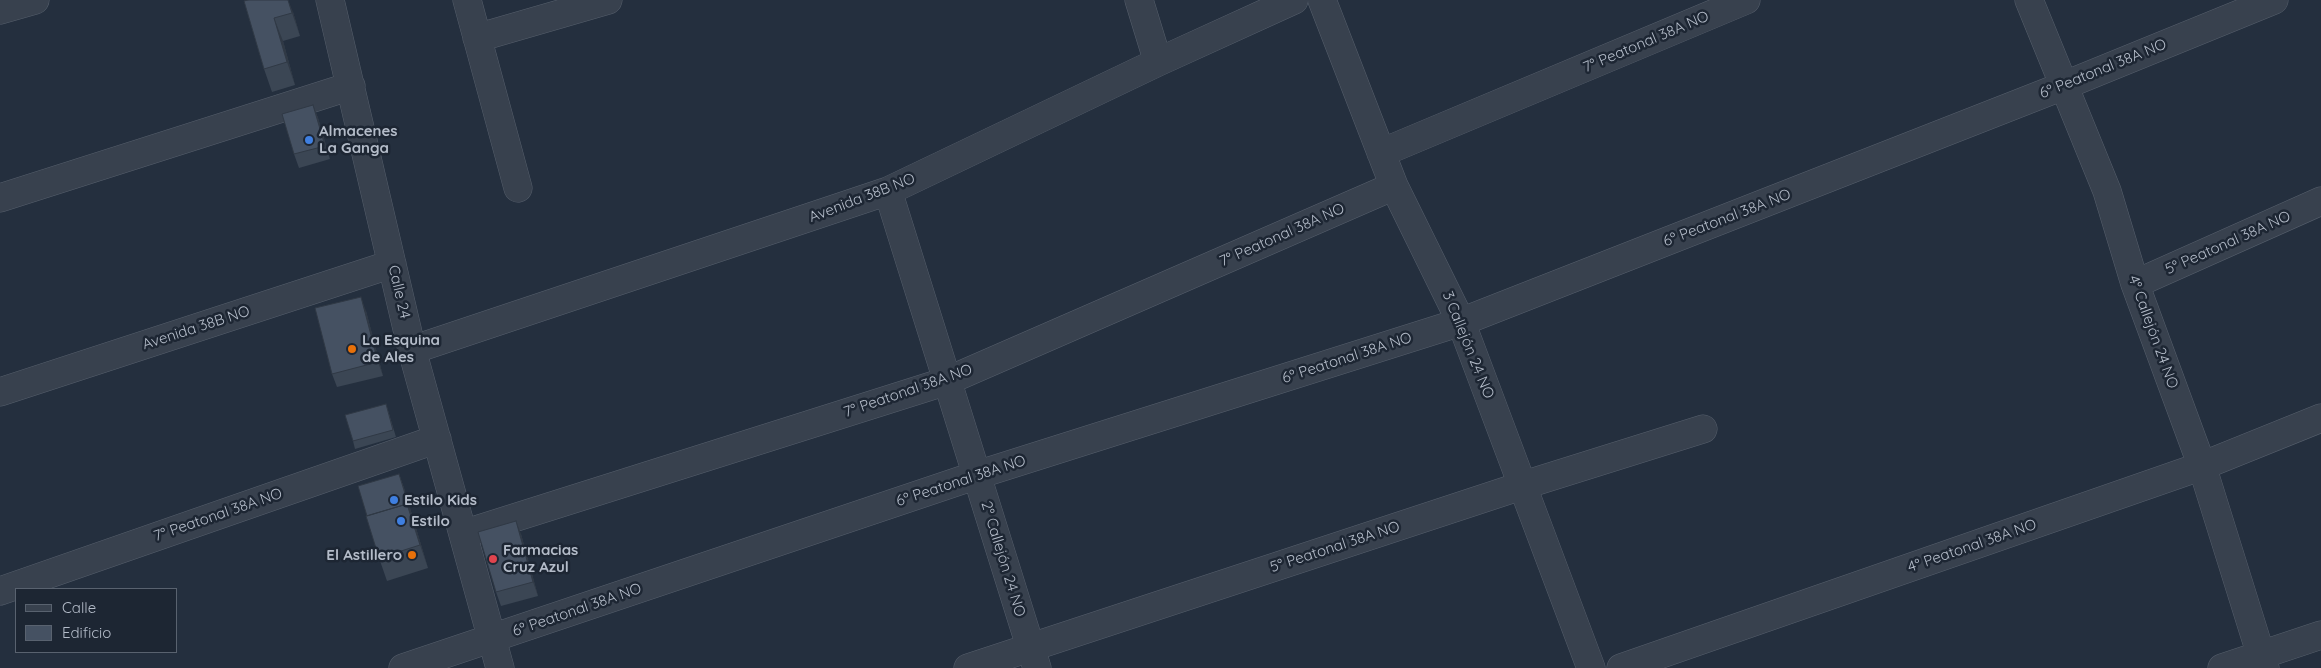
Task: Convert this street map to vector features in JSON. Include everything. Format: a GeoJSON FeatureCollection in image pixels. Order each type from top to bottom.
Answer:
{"type":"FeatureCollection","features":[{"type":"Feature","properties":{"kind":"street"},"geometry":{"type":"LineString","coordinates":[[0,10],[35,0]]}},
{"type":"Feature","properties":{"kind":"street","name":"Calle 24"},"geometry":{"type":"LineString","coordinates":[[330,0],[412,350],[500,668]]}},
{"type":"Feature","properties":{"kind":"street"},"geometry":{"type":"LineString","coordinates":[[467,0],[518,188]]}},
{"type":"Feature","properties":{"kind":"street"},"geometry":{"type":"LineString","coordinates":[[478,38],[608,0]]}},
{"type":"Feature","properties":{"kind":"street"},"geometry":{"type":"LineString","coordinates":[[1139,0],[1158,62]]}},
{"type":"Feature","properties":{"kind":"street","name":"Avenida 38B NO"},"geometry":{"type":"LineString","coordinates":[[412,350],[888,191],[1158,62],[1294,0]]}},
{"type":"Feature","properties":{"kind":"street","name":"3 Callejón 24 NO"},"geometry":{"type":"LineString","coordinates":[[1322,0],[1394,186],[1461,322],[1521,486],[1591,668]]}},
{"type":"Feature","properties":{"kind":"street","name":"7° Peatonal 38A NO"},"geometry":{"type":"LineString","coordinates":[[1381,153],[1746,0]]}},
{"type":"Feature","properties":{"kind":"street","name":"4° Callejón 24 NO"},"geometry":{"type":"LineString","coordinates":[[2029,0],[2107,190],[2135,284],[2202,466],[2263,661]]}},
{"type":"Feature","properties":{"kind":"street","name":"6º Peatonal 38A NO"},"geometry":{"type":"LineString","coordinates":[[403,668],[977,475],[1461,322],[2063,86],[2274,0]]}},
{"type":"Feature","properties":{"kind":"street"},"geometry":{"type":"LineString","coordinates":[[0,198],[351,86]]}},
{"type":"Feature","properties":{"kind":"street","name":"7° Peatonal 38A NO"},"geometry":{"type":"LineString","coordinates":[[463,534],[947,380],[1394,186]]}},
{"type":"Feature","properties":{"kind":"street","name":"2° Callejón 24 NO"},"geometry":{"type":"LineString","coordinates":[[888,191],[1034,658]]}},
{"type":"Feature","properties":{"kind":"street","name":"5° Peatonal 38A NO"},"geometry":{"type":"LineString","coordinates":[[2135,284],[2321,200]]}},
{"type":"Feature","properties":{"kind":"street","name":"Avenida 38B NO"},"geometry":{"type":"LineString","coordinates":[[0,392],[392,264]]}},
{"type":"Feature","properties":{"kind":"street","name":"4° Peatonal 38A NO"},"geometry":{"type":"LineString","coordinates":[[1621,668],[2202,466],[2321,418]]}},
{"type":"Feature","properties":{"kind":"street","name":"5° Peatonal 38A NO"},"geometry":{"type":"LineString","coordinates":[[968,668],[1034,658],[1521,486],[1703,429]]}},
{"type":"Feature","properties":{"kind":"street","name":"7° Peatonal 38A NO"},"geometry":{"type":"LineString","coordinates":[[0,591],[437,439]]}},
{"type":"Feature","properties":{"kind":"street"},"geometry":{"type":"LineString","coordinates":[[2222,668],[2263,661],[2321,635]]}},
{"type":"Feature","properties":{"kind":"building"},"geometry":{"type":"Polygon","coordinates":[[[288,0],[292,13],[274,18],[287,62],[264,69],[244,1],[288,0]]]}},
{"type":"Feature","properties":{"kind":"building"},"geometry":{"type":"Polygon","coordinates":[[[313,105],[325,146],[294,154],[282,114],[313,105]]]}},
{"type":"Feature","properties":{"kind":"building","name":"La Esquina de Ales"},"geometry":{"type":"Polygon","coordinates":[[[361,297],[378,362],[332,374],[315,308],[361,297]]]}},
{"type":"Feature","properties":{"kind":"building"},"geometry":{"type":"Polygon","coordinates":[[[386,404],[393,430],[353,441],[345,415],[386,404]]]}},
{"type":"Feature","properties":{"kind":"building"},"geometry":{"type":"Polygon","coordinates":[[[399,474],[411,513],[407,504],[367,516],[358,486],[399,474]]]}},
{"type":"Feature","properties":{"kind":"building"},"geometry":{"type":"Polygon","coordinates":[[[407,504],[420,545],[379,558],[366,516],[407,504]]]}},
{"type":"Feature","properties":{"kind":"building"},"geometry":{"type":"Polygon","coordinates":[[[516,521],[533,582],[496,592],[478,532],[516,521]]]}},
{"type":"Feature","properties":{"kind":"place","name":"Almacenes La Ganga"},"geometry":{"type":"Point","coordinates":[309,140]}},
{"type":"Feature","properties":{"kind":"place","name":"La Esquina de Ales"},"geometry":{"type":"Point","coordinates":[352,349]}},
{"type":"Feature","properties":{"kind":"place","name":"Estilo Kids"},"geometry":{"type":"Point","coordinates":[394,500]}},
{"type":"Feature","properties":{"kind":"place","name":"Estilo"},"geometry":{"type":"Point","coordinates":[401,521]}},
{"type":"Feature","properties":{"kind":"place","name":"El Astillero"},"geometry":{"type":"Point","coordinates":[412,555]}},
{"type":"Feature","properties":{"kind":"place","name":"Farmacias Cruz Azul"},"geometry":{"type":"Point","coordinates":[493,559]}}]}
